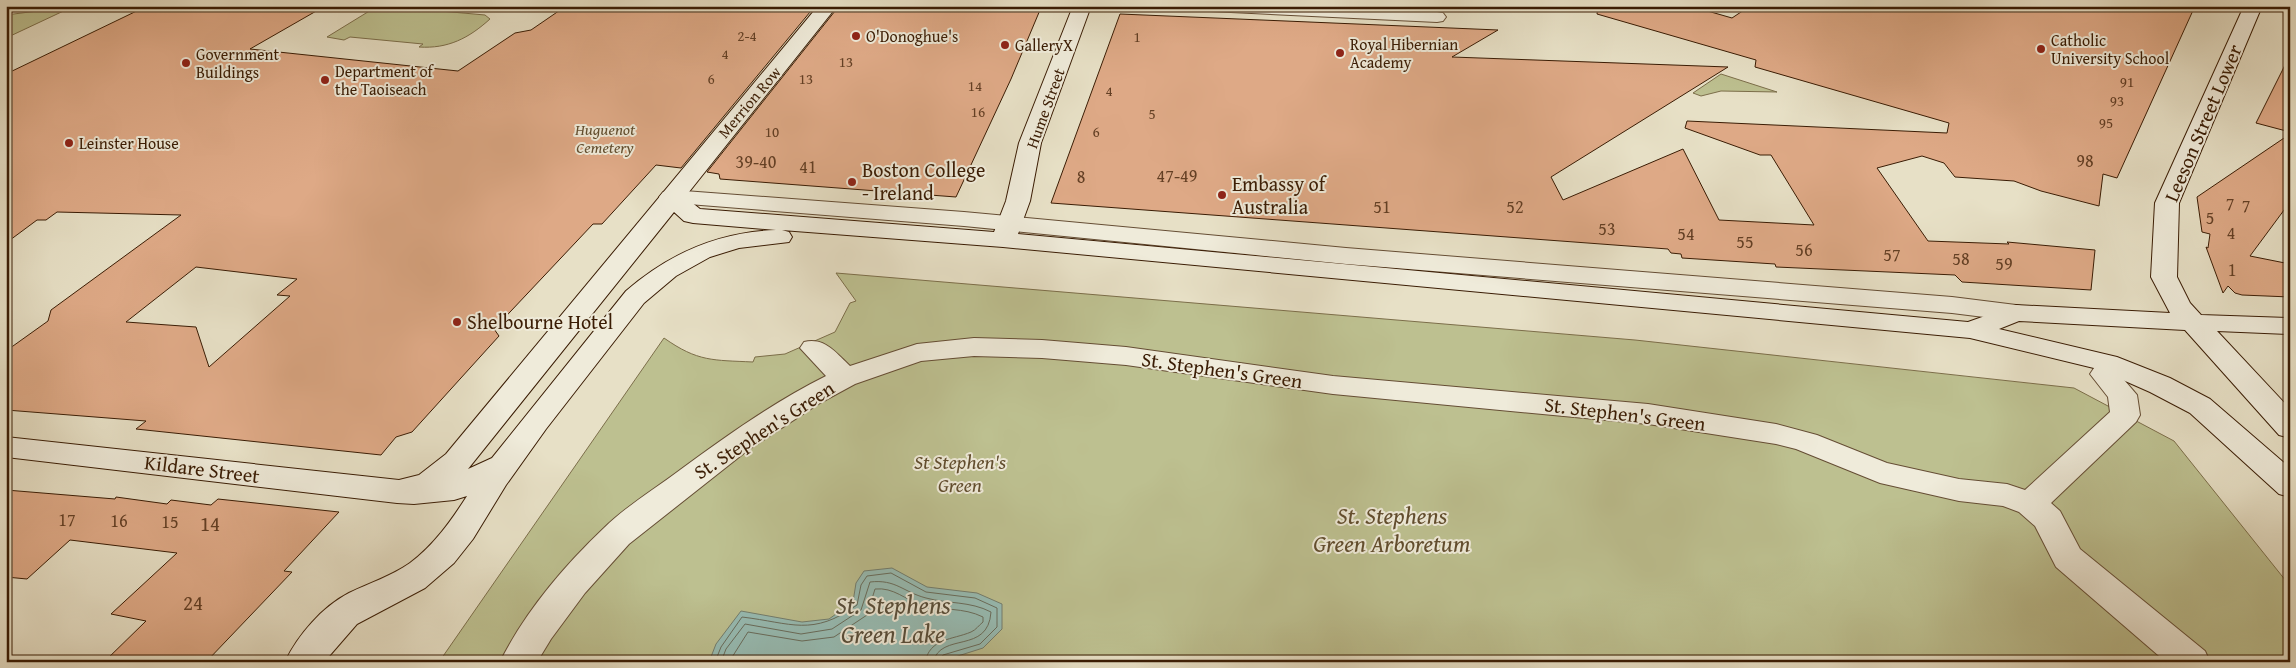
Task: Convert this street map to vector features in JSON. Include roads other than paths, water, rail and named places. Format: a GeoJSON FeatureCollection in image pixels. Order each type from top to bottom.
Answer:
{"type":"FeatureCollection","features":[{"type":"Feature","properties":{"kind":"main road","name":"Merrion Row"},"geometry":{"type":"LineString","coordinates":[[671,197],[828,6]]}},
{"type":"Feature","properties":{"kind":"main road","name":"Hume Street"},"geometry":{"type":"LineString","coordinates":[[998,234],[1018,201],[1030,143],[1082,6]]}},
{"type":"Feature","properties":{"kind":"main road"},"geometry":{"type":"LineString","coordinates":[[1210,6],[1437,17]]}},
{"type":"Feature","properties":{"kind":"main road","name":"Leeson Street Lower"},"geometry":{"type":"LineString","coordinates":[[2193,323],[2178,306],[2164,277],[2164,235],[2167,203],[2202,128],[2215,89],[2253,6]]}},
{"type":"Feature","properties":{"kind":"main road"},"geometry":{"type":"LineString","coordinates":[[671,197],[998,234],[1970,330],[2107,363],[2160,385],[2200,406],[2290,486]]}},
{"type":"Feature","properties":{"kind":"main road"},"geometry":{"type":"LineString","coordinates":[[671,197],[693,216],[1356,257],[1942,304],[2016,313],[2193,323],[2290,326]]}},
{"type":"Feature","properties":{"kind":"main road"},"geometry":{"type":"LineString","coordinates":[[397,492],[430,483],[457,462],[671,197]]}},
{"type":"Feature","properties":{"kind":"main road"},"geometry":{"type":"LineString","coordinates":[[303,662],[338,620],[350,610],[394,589],[430,566],[472,515],[504,465],[634,297],[669,267],[725,243],[762,237],[898,247],[998,234]]}},
{"type":"Feature","properties":{"kind":"main road"},"geometry":{"type":"LineString","coordinates":[[1970,330],[2016,313]]}},
{"type":"Feature","properties":{"kind":"main road"},"geometry":{"type":"LineString","coordinates":[[2193,323],[2290,428]]}},
{"type":"Feature","properties":{"kind":"main road","name":"St. Stephen's Green"},"geometry":{"type":"LineString","coordinates":[[518,662],[538,629],[617,535],[737,443],[810,396],[845,378],[916,353],[974,347],[1042,349],[1126,356],[1333,385],[1648,414],[1746,429],[1806,442],[1880,472],[1959,490],[2007,495],[2030,504],[2048,519],[2068,558],[2192,662]]}},
{"type":"Feature","properties":{"kind":"main road"},"geometry":{"type":"LineString","coordinates":[[814,348],[845,378]]}},
{"type":"Feature","properties":{"kind":"main road"},"geometry":{"type":"LineString","coordinates":[[2030,504],[2125,415],[2122,395],[2104,374]]}},
{"type":"Feature","properties":{"kind":"main road","name":"Kildare Street"},"geometry":{"type":"LineString","coordinates":[[6,447],[397,492],[432,492],[454,489],[504,465]]}},
{"type":"Feature","properties":{"kind":"water","name":"St. Stephens Green Lake"},"geometry":{"type":"Polygon","coordinates":[[[892,568],[927,587],[977,593],[1002,604],[1002,629],[983,648],[939,662],[709,662],[716,644],[741,611],[802,622],[829,619],[853,602],[856,583],[864,571],[892,568]]]}},
{"type":"Feature","properties":{"kind":"place","name":"O'Donoghue's"},"geometry":{"type":"Point","coordinates":[856,36]}},
{"type":"Feature","properties":{"kind":"place","name":"GalleryX"},"geometry":{"type":"Point","coordinates":[1005,45]}},
{"type":"Feature","properties":{"kind":"place","name":"Catholic University School"},"geometry":{"type":"Point","coordinates":[2041,49]}},
{"type":"Feature","properties":{"kind":"place","name":"Royal Hibernian Academy"},"geometry":{"type":"Point","coordinates":[1340,53]}},
{"type":"Feature","properties":{"kind":"place","name":"Government Buildings"},"geometry":{"type":"Point","coordinates":[186,63]}},
{"type":"Feature","properties":{"kind":"place","name":"Department of the Taoiseach"},"geometry":{"type":"Point","coordinates":[325,80]}},
{"type":"Feature","properties":{"kind":"place","name":"Leinster House"},"geometry":{"type":"Point","coordinates":[69,143]}},
{"type":"Feature","properties":{"kind":"place","name":"Boston College - Ireland"},"geometry":{"type":"Point","coordinates":[852,182]}},
{"type":"Feature","properties":{"kind":"place","name":"Embassy of Australia"},"geometry":{"type":"Point","coordinates":[1222,195]}},
{"type":"Feature","properties":{"kind":"place","name":"Shelbourne Hotel"},"geometry":{"type":"Point","coordinates":[457,322]}},
{"type":"Feature","properties":{"kind":"park label","name":"Huguenot Cemetery"},"geometry":{"type":"Point","coordinates":[605,138]}},
{"type":"Feature","properties":{"kind":"park label","name":"St Stephen's Green"},"geometry":{"type":"Point","coordinates":[960,474]}},
{"type":"Feature","properties":{"kind":"park label","name":"St. Stephens Green Arboretum"},"geometry":{"type":"Point","coordinates":[1392,530]}}]}
